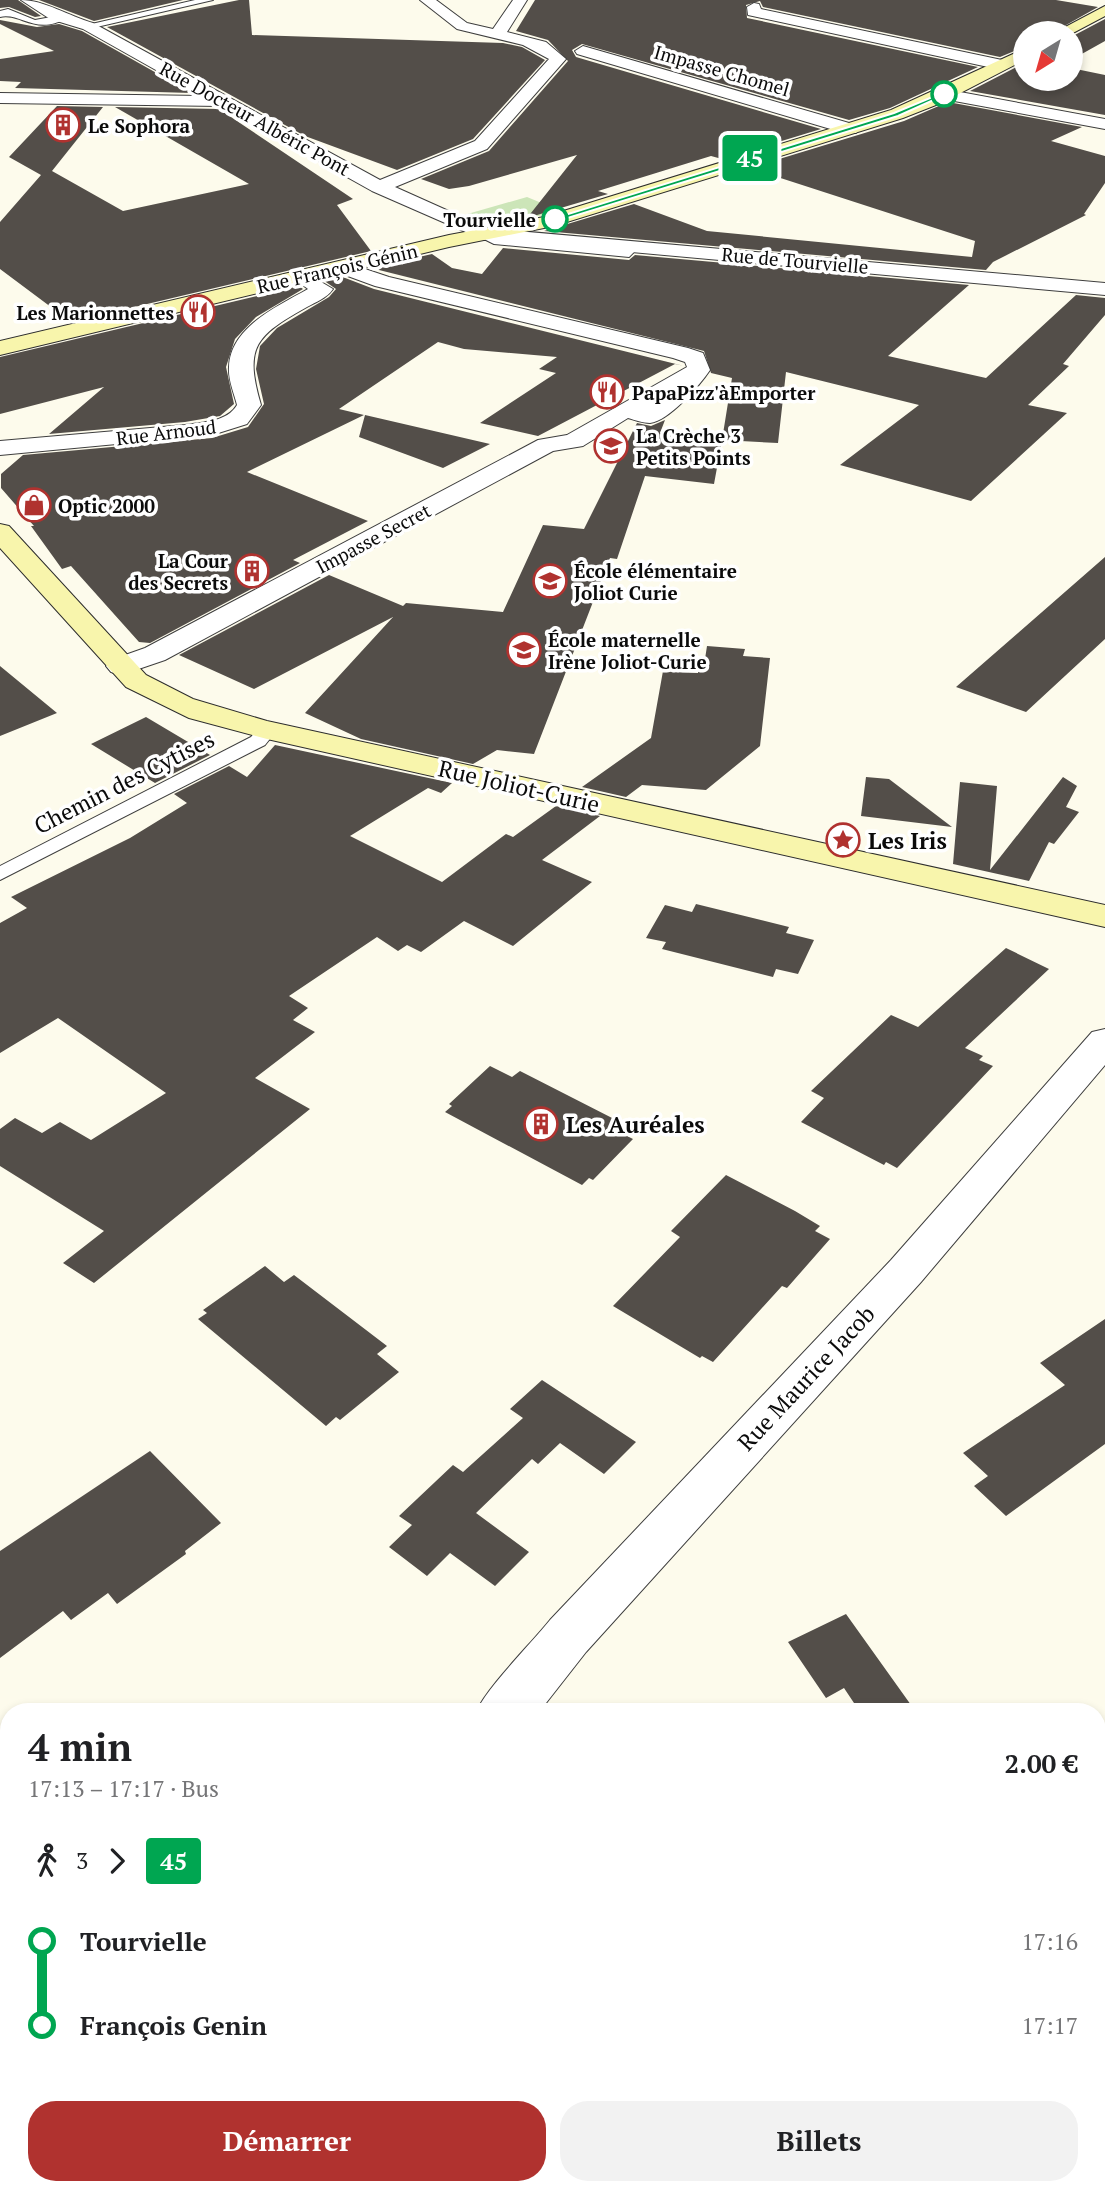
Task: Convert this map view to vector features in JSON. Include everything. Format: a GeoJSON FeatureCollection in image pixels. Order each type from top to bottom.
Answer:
{"type":"FeatureCollection","features":[{"type":"Feature","properties":{"kind":"main road"},"geometry":{"type":"LineString","coordinates":[[1083,22],[1105,10]]}},
{"type":"Feature","properties":{"kind":"main road","name":"Rue François Génin"},"geometry":{"type":"LineString","coordinates":[[0,348],[555,219],[849,129],[944,94],[1013,59]]}},
{"type":"Feature","properties":{"kind":"main road","name":"Rue Joliot-Curie"},"geometry":{"type":"LineString","coordinates":[[0,532],[121,666],[156,694],[226,720],[1105,916]]}},
{"type":"Feature","properties":{"kind":"street","name":"Rue Docteur Albéric Pont"},"geometry":{"type":"LineString","coordinates":[[28,0],[62,18],[88,26],[379,187],[484,234]]}},
{"type":"Feature","properties":{"kind":"street"},"geometry":{"type":"LineString","coordinates":[[379,187],[481,145],[558,59],[553,51],[530,42],[462,25],[427,0]]}},
{"type":"Feature","properties":{"kind":"street"},"geometry":{"type":"LineString","coordinates":[[497,35],[520,0]]}},
{"type":"Feature","properties":{"kind":"street"},"geometry":{"type":"LineString","coordinates":[[754,7],[753,12],[1002,65]]}},
{"type":"Feature","properties":{"kind":"street","name":"Impasse Chomel"},"geometry":{"type":"LineString","coordinates":[[583,51],[849,129]]}},
{"type":"Feature","properties":{"kind":"street"},"geometry":{"type":"LineString","coordinates":[[944,94],[1105,124]]}},
{"type":"Feature","properties":{"kind":"street"},"geometry":{"type":"LineString","coordinates":[[0,98],[208,103],[221,101]]}},
{"type":"Feature","properties":{"kind":"street","name":"Rue de Tourvielle"},"geometry":{"type":"LineString","coordinates":[[484,234],[1105,289]]}},
{"type":"Feature","properties":{"kind":"street"},"geometry":{"type":"LineString","coordinates":[[341,267],[361,276]]}},
{"type":"Feature","properties":{"kind":"street"},"geometry":{"type":"LineString","coordinates":[[302,276],[323,289]]}},
{"type":"Feature","properties":{"kind":"street","name":"Rue Arnoud"},"geometry":{"type":"LineString","coordinates":[[0,447],[185,432],[229,423],[248,410],[240,367],[241,354],[263,326],[323,289],[361,276]]}},
{"type":"Feature","properties":{"kind":"street","name":"Impasse Secret"},"geometry":{"type":"LineString","coordinates":[[121,666],[155,654],[547,445],[574,441],[696,364],[361,276]]}},
{"type":"Feature","properties":{"kind":"street","name":"Rue Maurice Jacob"},"geometry":{"type":"LineString","coordinates":[[510,1703],[905,1271],[1105,1041]]}},
{"type":"Feature","properties":{"kind":"lane"},"geometry":{"type":"LineString","coordinates":[[88,26],[208,0]]}},
{"type":"Feature","properties":{"kind":"lane"},"geometry":{"type":"LineString","coordinates":[[0,13],[8,12],[34,23],[62,18]]}},
{"type":"Feature","properties":{"kind":"lane","name":"Chemin des Cytises"},"geometry":{"type":"LineString","coordinates":[[0,874],[258,741],[267,730]]}},
{"type":"Feature","properties":{"kind":"green space"},"geometry":{"type":"Polygon","coordinates":[[[527,197],[561,211],[500,221],[464,215],[527,197]]]}},
{"type":"Feature","properties":{"kind":"building"},"geometry":{"type":"Polygon","coordinates":[[[0,0],[18,0],[41,16],[35,17],[9,7],[0,8],[0,0]]]}},
{"type":"Feature","properties":{"kind":"building"},"geometry":{"type":"Polygon","coordinates":[[[39,0],[183,0],[94,21],[39,0]]]}},
{"type":"Feature","properties":{"kind":"building"},"geometry":{"type":"Polygon","coordinates":[[[249,0],[252,35],[503,43],[522,47],[545,60],[473,139],[397,170],[305,136],[107,27],[249,0]]]}},
{"type":"Feature","properties":{"kind":"building"},"geometry":{"type":"Polygon","coordinates":[[[535,0],[1056,0],[1098,7],[1073,21],[1013,21],[1013,52],[1000,57],[763,7],[760,1],[746,5],[747,18],[978,67],[890,108],[849,120],[582,44],[572,50],[576,57],[821,129],[722,159],[711,156],[598,191],[608,194],[527,218],[577,155],[469,186],[449,189],[421,179],[489,151],[568,61],[548,40],[516,31],[535,0]]]}},
{"type":"Feature","properties":{"kind":"building"},"geometry":{"type":"Polygon","coordinates":[[[1105,19],[1105,41],[1083,53],[1083,31],[1105,19]]]}},
{"type":"Feature","properties":{"kind":"building"},"geometry":{"type":"Polygon","coordinates":[[[0,20],[37,27],[59,24],[82,31],[192,93],[15,88],[21,82],[0,81],[0,59],[54,51],[0,24],[0,20]]]}},
{"type":"Feature","properties":{"kind":"building"},"geometry":{"type":"Polygon","coordinates":[[[1013,69],[1013,91],[1083,91],[1083,70],[1105,75],[1105,115],[970,91],[1013,69]]]}},
{"type":"Feature","properties":{"kind":"building"},"geometry":{"type":"Polygon","coordinates":[[[948,102],[1082,127],[1051,141],[1105,156],[1105,183],[1084,214],[1086,215],[993,262],[986,270],[544,231],[634,204],[707,231],[972,257],[975,241],[750,168],[904,121],[948,102]]]}},
{"type":"Feature","properties":{"kind":"building"},"geometry":{"type":"Polygon","coordinates":[[[57,106],[103,107],[52,171],[123,211],[249,184],[115,107],[219,109],[353,199],[337,205],[371,251],[71,322],[0,269],[0,222],[41,175],[9,157],[57,106]]]}},
{"type":"Feature","properties":{"kind":"building"},"geometry":{"type":"Polygon","coordinates":[[[503,248],[629,260],[635,255],[969,285],[888,356],[986,378],[1076,295],[1105,298],[1105,315],[1063,364],[1069,366],[1028,405],[1067,413],[971,501],[840,465],[919,405],[786,372],[778,443],[722,440],[732,378],[711,373],[704,351],[371,268],[432,254],[452,268],[482,274],[503,248]]]}},
{"type":"Feature","properties":{"kind":"building"},"geometry":{"type":"Polygon","coordinates":[[[340,276],[374,289],[684,366],[675,364],[538,436],[480,423],[556,373],[539,369],[557,357],[464,349],[438,342],[339,409],[364,415],[247,472],[368,521],[293,560],[300,563],[150,643],[139,642],[71,566],[62,569],[31,526],[34,526],[1,488],[1,474],[23,455],[212,438],[248,427],[264,404],[256,369],[260,346],[277,328],[329,297],[336,289],[323,280],[340,276]]]}},
{"type":"Feature","properties":{"kind":"building"},"geometry":{"type":"Polygon","coordinates":[[[299,286],[303,289],[256,317],[235,339],[226,367],[234,404],[220,416],[185,422],[49,434],[104,387],[0,414],[0,357],[299,286]]]}},
{"type":"Feature","properties":{"kind":"building"},"geometry":{"type":"Polygon","coordinates":[[[365,415],[490,444],[443,468],[359,437],[365,415]]]}},
{"type":"Feature","properties":{"kind":"building"},"geometry":{"type":"Polygon","coordinates":[[[665,420],[660,433],[721,446],[714,484],[645,476],[617,559],[610,558],[534,754],[497,750],[473,764],[361,739],[305,713],[393,617],[254,689],[179,655],[329,575],[403,606],[406,603],[503,612],[543,525],[584,529],[637,423],[651,426],[665,420]]]}},
{"type":"Feature","properties":{"kind":"building"},"geometry":{"type":"Polygon","coordinates":[[[1105,557],[1105,639],[1026,712],[956,687],[1105,557]]]}},
{"type":"Feature","properties":{"kind":"building"},"geometry":{"type":"Polygon","coordinates":[[[707,646],[745,649],[743,656],[770,658],[760,746],[706,790],[642,785],[626,797],[582,787],[651,738],[663,671],[698,673],[700,659],[705,659],[707,646]]]}},
{"type":"Feature","properties":{"kind":"building"},"geometry":{"type":"Polygon","coordinates":[[[0,666],[57,713],[0,736],[0,666]]]}},
{"type":"Feature","properties":{"kind":"building"},"geometry":{"type":"Polygon","coordinates":[[[146,717],[210,755],[155,783],[91,744],[146,717]]]}},
{"type":"Feature","properties":{"kind":"building"},"geometry":{"type":"Polygon","coordinates":[[[275,745],[452,783],[441,793],[428,788],[350,836],[442,882],[506,834],[513,837],[556,806],[600,816],[542,860],[592,882],[513,946],[464,921],[421,952],[407,945],[398,951],[377,937],[289,996],[308,1008],[293,1020],[315,1032],[255,1078],[310,1109],[94,1283],[63,1263],[104,1231],[0,1166],[0,1129],[15,1118],[42,1133],[60,1122],[91,1140],[166,1093],[58,1018],[0,1053],[0,923],[27,908],[11,897],[130,838],[187,803],[174,794],[229,766],[247,777],[275,745]]]}},
{"type":"Feature","properties":{"kind":"building"},"geometry":{"type":"Polygon","coordinates":[[[866,777],[889,779],[952,827],[861,816],[866,777]]]}},
{"type":"Feature","properties":{"kind":"building"},"geometry":{"type":"Polygon","coordinates":[[[1063,777],[1077,786],[1066,807],[1079,812],[1054,844],[1049,842],[1029,881],[953,864],[960,782],[997,786],[990,870],[1063,777]]]}},
{"type":"Feature","properties":{"kind":"building"},"geometry":{"type":"Polygon","coordinates":[[[696,904],[789,927],[786,933],[814,940],[798,974],[776,969],[773,977],[662,949],[666,942],[646,938],[665,905],[692,912],[696,904]]]}},
{"type":"Feature","properties":{"kind":"building"},"geometry":{"type":"Polygon","coordinates":[[[1006,948],[1049,969],[965,1048],[983,1056],[979,1060],[993,1066],[897,1168],[886,1162],[884,1165],[801,1122],[824,1098],[811,1091],[891,1015],[918,1027],[1006,948]]]}},
{"type":"Feature","properties":{"kind":"building","name":"Les Auréales"},"geometry":{"type":"Polygon","coordinates":[[[490,1066],[512,1077],[520,1071],[618,1121],[611,1128],[633,1139],[593,1180],[589,1178],[582,1185],[445,1112],[452,1106],[449,1104],[490,1066]]]}},
{"type":"Feature","properties":{"kind":"building"},"geometry":{"type":"Polygon","coordinates":[[[726,1175],[820,1226],[815,1231],[830,1239],[787,1288],[782,1286],[713,1362],[702,1356],[700,1358],[613,1306],[680,1237],[671,1231],[726,1175]]]}},
{"type":"Feature","properties":{"kind":"building"},"geometry":{"type":"Polygon","coordinates":[[[265,1266],[284,1282],[294,1275],[387,1346],[377,1354],[399,1372],[340,1420],[336,1417],[326,1426],[198,1319],[207,1313],[203,1310],[265,1266]]]}},
{"type":"Feature","properties":{"kind":"building"},"geometry":{"type":"Polygon","coordinates":[[[1105,1319],[1105,1444],[1006,1516],[974,1486],[988,1476],[963,1453],[1065,1385],[1040,1363],[1105,1319]]]}},
{"type":"Feature","properties":{"kind":"building"},"geometry":{"type":"Polygon","coordinates":[[[542,1380],[636,1442],[604,1474],[560,1443],[538,1464],[532,1459],[476,1513],[529,1552],[495,1586],[450,1553],[427,1576],[389,1547],[412,1525],[399,1516],[453,1465],[463,1472],[523,1418],[510,1409],[542,1380]]]}},
{"type":"Feature","properties":{"kind":"building"},"geometry":{"type":"Polygon","coordinates":[[[150,1451],[221,1523],[185,1551],[186,1554],[117,1604],[108,1593],[71,1620],[63,1611],[0,1658],[0,1551],[150,1451]]]}},
{"type":"Feature","properties":{"kind":"building"},"geometry":{"type":"Polygon","coordinates":[[[846,1614],[910,1703],[854,1703],[844,1688],[826,1698],[788,1642],[846,1614]]]}},
{"type":"Feature","properties":{"kind":"bus line","name":"45"},"geometry":{"type":"LineString","coordinates":[[555,219],[896,114],[944,94]]}},
{"type":"Feature","properties":{"kind":"place","name":"Le Sophora"},"geometry":{"type":"Point","coordinates":[63,125]}},
{"type":"Feature","properties":{"kind":"place","name":"Tourvielle"},"geometry":{"type":"Point","coordinates":[555,219]}},
{"type":"Feature","properties":{"kind":"place","name":"Les Marionnettes"},"geometry":{"type":"Point","coordinates":[198,312]}},
{"type":"Feature","properties":{"kind":"place","name":"PapaPizz'àEmporter"},"geometry":{"type":"Point","coordinates":[607,392]}},
{"type":"Feature","properties":{"kind":"place","name":"La Crèche 3 Petits Points"},"geometry":{"type":"Point","coordinates":[611,446]}},
{"type":"Feature","properties":{"kind":"place","name":"Optic 2000"},"geometry":{"type":"Point","coordinates":[34,505]}},
{"type":"Feature","properties":{"kind":"place","name":"La Cour des Secrets"},"geometry":{"type":"Point","coordinates":[252,571]}},
{"type":"Feature","properties":{"kind":"place","name":"École élémentaire Joliot Curie"},"geometry":{"type":"Point","coordinates":[550,581]}},
{"type":"Feature","properties":{"kind":"place","name":"École maternelle Irène Joliot-Curie"},"geometry":{"type":"Point","coordinates":[524,650]}},
{"type":"Feature","properties":{"kind":"place","name":"Les Iris"},"geometry":{"type":"Point","coordinates":[843,840]}},
{"type":"Feature","properties":{"kind":"place","name":"Les Auréales"},"geometry":{"type":"Point","coordinates":[541,1124]}}]}
